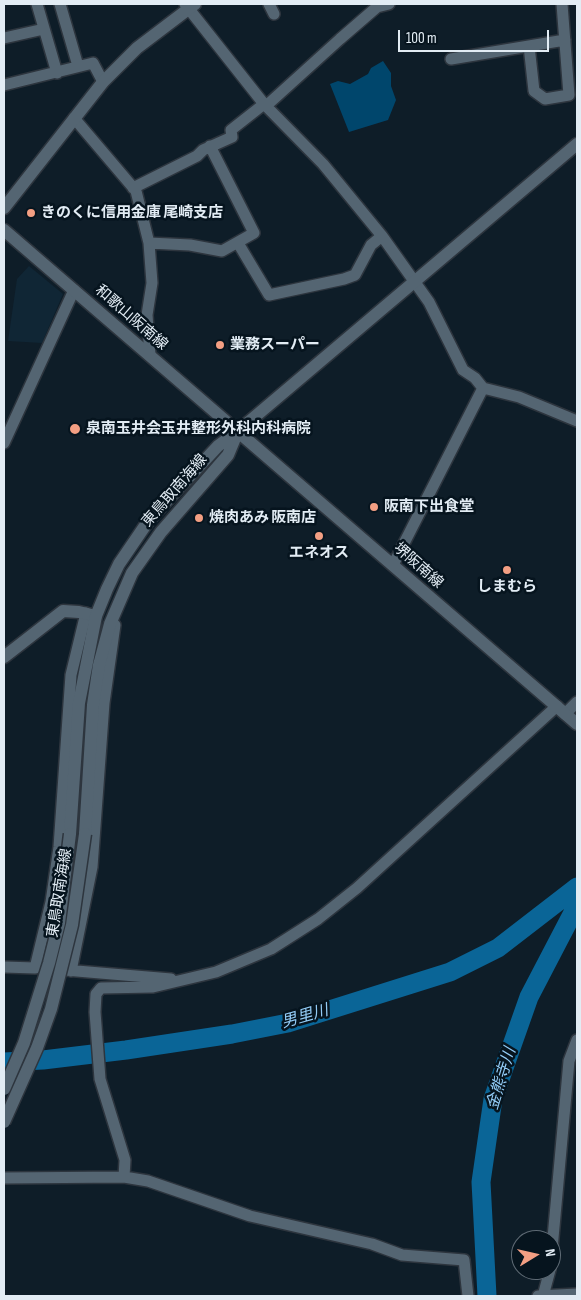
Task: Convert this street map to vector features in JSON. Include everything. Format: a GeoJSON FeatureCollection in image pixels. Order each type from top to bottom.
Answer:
{"type":"FeatureCollection","features":[{"type":"Feature","properties":{"kind":"main road"},"geometry":{"type":"LineString","coordinates":[[4,208],[103,82],[137,48],[189,5]]}},
{"type":"Feature","properties":{"kind":"main road"},"geometry":{"type":"LineString","coordinates":[[238,431],[577,144]]}},
{"type":"Feature","properties":{"kind":"main road","name":"和歌山阪南線"},"geometry":{"type":"LineString","coordinates":[[4,230],[238,431]]}},
{"type":"Feature","properties":{"kind":"main road","name":"堺阪南線"},"geometry":{"type":"LineString","coordinates":[[238,431],[568,716]]}},
{"type":"Feature","properties":{"kind":"main road","name":"東鳥取南海線"},"geometry":{"type":"LineString","coordinates":[[4,1122],[37,1048],[51,1009],[72,925],[85,834],[92,705],[99,665],[110,624],[132,574],[144,554],[228,455],[238,431]]}},
{"type":"Feature","properties":{"kind":"main road","name":"東鳥取南海線"},"geometry":{"type":"LineString","coordinates":[[4,1089],[24,1043],[49,963],[59,923],[70,834],[79,703],[91,615],[119,564],[149,520],[218,446],[238,431]]}},
{"type":"Feature","properties":{"kind":"main road"},"geometry":{"type":"LineString","coordinates":[[4,657],[63,611],[91,615]]}},
{"type":"Feature","properties":{"kind":"street"},"geometry":{"type":"LineString","coordinates":[[37,4],[57,73]]}},
{"type":"Feature","properties":{"kind":"street"},"geometry":{"type":"LineString","coordinates":[[60,4],[78,66]]}},
{"type":"Feature","properties":{"kind":"street"},"geometry":{"type":"LineString","coordinates":[[133,188],[197,156],[210,146],[232,137],[231,130],[265,105],[377,6],[389,4]]}},
{"type":"Feature","properties":{"kind":"street"},"geometry":{"type":"LineString","coordinates":[[529,46],[534,91],[545,99],[570,95],[562,4]]}},
{"type":"Feature","properties":{"kind":"street"},"geometry":{"type":"LineString","coordinates":[[189,5],[265,105],[323,164],[416,281],[429,302],[463,370],[475,378],[483,388],[519,397],[577,421]]}},
{"type":"Feature","properties":{"kind":"street"},"geometry":{"type":"LineString","coordinates":[[4,38],[44,29]]}},
{"type":"Feature","properties":{"kind":"street"},"geometry":{"type":"LineString","coordinates":[[451,59],[565,40]]}},
{"type":"Feature","properties":{"kind":"street"},"geometry":{"type":"LineString","coordinates":[[4,85],[92,63],[103,82]]}},
{"type":"Feature","properties":{"kind":"street"},"geometry":{"type":"LineString","coordinates":[[74,118],[133,188],[149,243],[152,283],[147,315],[150,356]]}},
{"type":"Feature","properties":{"kind":"street"},"geometry":{"type":"LineString","coordinates":[[149,243],[190,245],[222,251],[254,233],[210,146]]}},
{"type":"Feature","properties":{"kind":"street"},"geometry":{"type":"LineString","coordinates":[[238,243],[269,295],[344,280],[355,275],[371,245],[382,236]]}},
{"type":"Feature","properties":{"kind":"street"},"geometry":{"type":"LineString","coordinates":[[4,443],[74,290]]}},
{"type":"Feature","properties":{"kind":"street"},"geometry":{"type":"LineString","coordinates":[[393,565],[483,388]]}},
{"type":"Feature","properties":{"kind":"street"},"geometry":{"type":"LineString","coordinates":[[71,971],[92,867],[104,703],[109,657],[120,602]]}},
{"type":"Feature","properties":{"kind":"street"},"geometry":{"type":"LineString","coordinates":[[34,968],[51,902],[59,847],[71,675],[91,615]]}},
{"type":"Feature","properties":{"kind":"street"},"geometry":{"type":"LineString","coordinates":[[124,1177],[125,1160],[100,1079],[95,1012],[96,994],[101,988],[153,987],[216,972],[271,949],[318,919],[357,888],[568,716],[577,702]]}},
{"type":"Feature","properties":{"kind":"street"},"geometry":{"type":"LineString","coordinates":[[4,967],[180,980]]}},
{"type":"Feature","properties":{"kind":"street"},"geometry":{"type":"LineString","coordinates":[[554,1230],[577,1040]]}},
{"type":"Feature","properties":{"kind":"street"},"geometry":{"type":"LineString","coordinates":[[4,1178],[124,1177],[148,1181],[250,1216],[372,1244],[402,1255],[464,1260],[468,1296]]}},
{"type":"Feature","properties":{"kind":"street"},"geometry":{"type":"LineString","coordinates":[[542,1296],[547,1280]]}},
{"type":"Feature","properties":{"kind":"street"},"geometry":{"type":"LineString","coordinates":[[538,1296],[577,1294]]}},
{"type":"Feature","properties":{"kind":"shaded area"},"geometry":{"type":"Polygon","coordinates":[[[383,61],[391,73],[391,86],[396,100],[388,120],[349,132],[330,84],[338,81],[350,84],[368,74],[371,68],[383,61]]]}},
{"type":"Feature","properties":{"kind":"shaded area"},"geometry":{"type":"Polygon","coordinates":[[[29,266],[63,294],[42,343],[8,341],[17,279],[29,266]]]}},
{"type":"Feature","properties":{"kind":"waterway","name":"男里川"},"geometry":{"type":"LineString","coordinates":[[4,1062],[43,1060],[126,1050],[232,1034],[288,1023],[450,972],[498,948],[577,887]]}},
{"type":"Feature","properties":{"kind":"waterway","name":"金熊寺川"},"geometry":{"type":"LineString","coordinates":[[487,1296],[481,1182],[493,1099],[529,997],[577,905]]}},
{"type":"Feature","properties":{"kind":"place","name":"きのくに信用金庫 尾崎支店"},"geometry":{"type":"Point","coordinates":[31,213]}},
{"type":"Feature","properties":{"kind":"place","name":"業務スーパー"},"geometry":{"type":"Point","coordinates":[220,345]}},
{"type":"Feature","properties":{"kind":"place","name":"泉南玉井会玉井整形外科内科病院"},"geometry":{"type":"Point","coordinates":[75,429]}},
{"type":"Feature","properties":{"kind":"place","name":"阪南下出食堂"},"geometry":{"type":"Point","coordinates":[374,507]}},
{"type":"Feature","properties":{"kind":"place","name":"焼肉あみ 阪南店"},"geometry":{"type":"Point","coordinates":[199,518]}},
{"type":"Feature","properties":{"kind":"place","name":"エネオス"},"geometry":{"type":"Point","coordinates":[319,536]}},
{"type":"Feature","properties":{"kind":"place","name":"しまむら"},"geometry":{"type":"Point","coordinates":[507,570]}}]}
